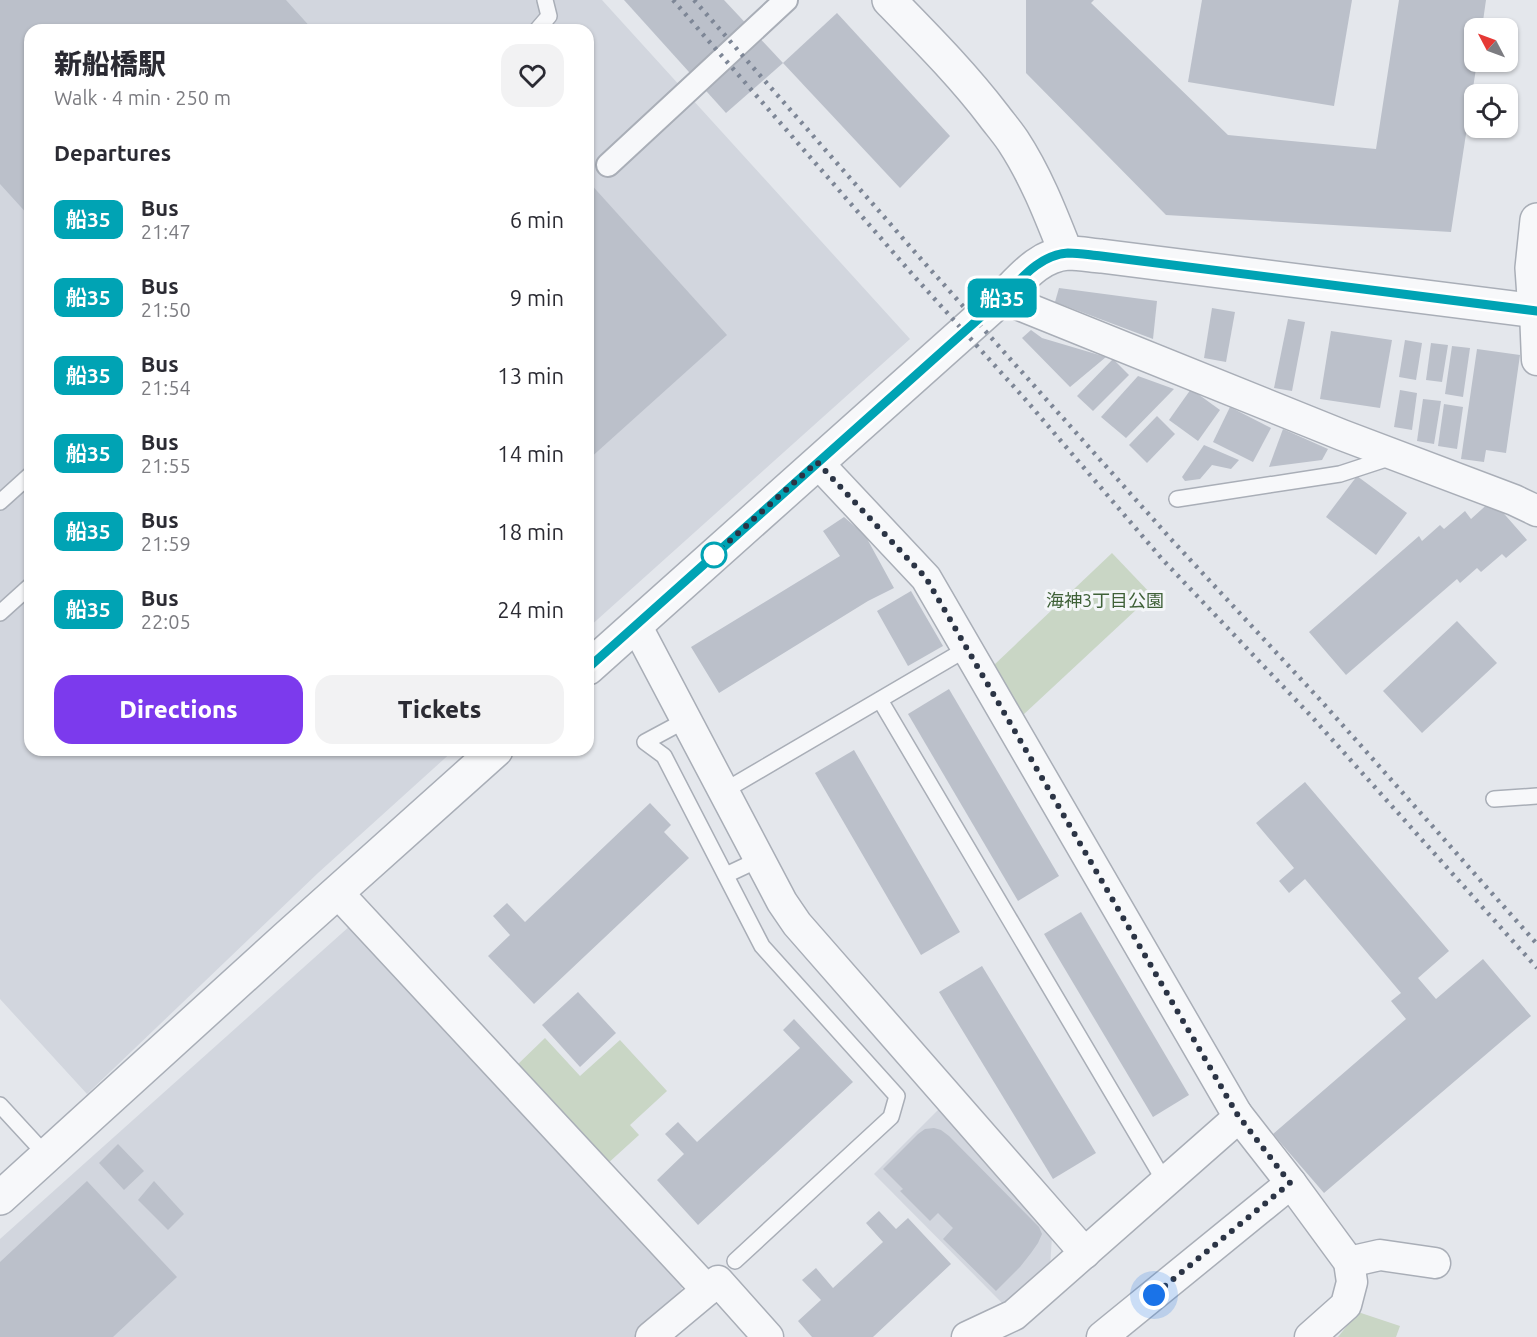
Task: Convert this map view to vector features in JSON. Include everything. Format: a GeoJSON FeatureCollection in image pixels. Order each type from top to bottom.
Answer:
{"type":"FeatureCollection","features":[{"type":"Feature","properties":{"kind":"street"},"geometry":{"type":"LineString","coordinates":[[608,165],[786,0]]}},
{"type":"Feature","properties":{"kind":"street"},"geometry":{"type":"LineString","coordinates":[[889,0],[948,61],[1013,141],[1035,179],[1066,253]]}},
{"type":"Feature","properties":{"kind":"street"},"geometry":{"type":"LineString","coordinates":[[1537,220],[1532,268],[1537,360]]}},
{"type":"Feature","properties":{"kind":"street"},"geometry":{"type":"LineString","coordinates":[[594,663],[1044,259],[1066,253],[1101,256],[1536,311]]}},
{"type":"Feature","properties":{"kind":"street"},"geometry":{"type":"LineString","coordinates":[[1002,298],[1331,431],[1514,500],[1537,511]]}},
{"type":"Feature","properties":{"kind":"street"},"geometry":{"type":"LineString","coordinates":[[817,462],[926,578],[1237,1114],[1349,1262],[1352,1282],[1347,1305],[1310,1337]]}},
{"type":"Feature","properties":{"kind":"street"},"geometry":{"type":"LineString","coordinates":[[636,625],[782,902],[797,924],[1085,1253]]}},
{"type":"Feature","properties":{"kind":"street"},"geometry":{"type":"LineString","coordinates":[[0,1198],[489,756]]}},
{"type":"Feature","properties":{"kind":"street"},"geometry":{"type":"LineString","coordinates":[[337,892],[707,1290]]}},
{"type":"Feature","properties":{"kind":"street"},"geometry":{"type":"LineString","coordinates":[[967,1337],[1014,1315],[1231,1124],[1237,1114]]}},
{"type":"Feature","properties":{"kind":"street"},"geometry":{"type":"LineString","coordinates":[[1102,1337],[1290,1183]]}},
{"type":"Feature","properties":{"kind":"street"},"geometry":{"type":"LineString","coordinates":[[1349,1262],[1380,1255],[1435,1263]]}},
{"type":"Feature","properties":{"kind":"street"},"geometry":{"type":"LineString","coordinates":[[651,1337],[718,1281],[768,1337]]}},
{"type":"Feature","properties":{"kind":"lane"},"geometry":{"type":"LineString","coordinates":[[542,24],[549,16],[545,0]]}},
{"type":"Feature","properties":{"kind":"lane"},"geometry":{"type":"LineString","coordinates":[[1177,499],[1340,474],[1396,456]]}},
{"type":"Feature","properties":{"kind":"lane"},"geometry":{"type":"LineString","coordinates":[[0,502],[24,480]]}},
{"type":"Feature","properties":{"kind":"lane"},"geometry":{"type":"LineString","coordinates":[[0,613],[24,591]]}},
{"type":"Feature","properties":{"kind":"lane"},"geometry":{"type":"LineString","coordinates":[[724,791],[968,648]]}},
{"type":"Feature","properties":{"kind":"lane"},"geometry":{"type":"LineString","coordinates":[[879,700],[1164,1182]]}},
{"type":"Feature","properties":{"kind":"lane"},"geometry":{"type":"LineString","coordinates":[[686,720],[645,742],[664,756],[762,946],[897,1096],[891,1117],[735,1261]]}},
{"type":"Feature","properties":{"kind":"lane"},"geometry":{"type":"LineString","coordinates":[[1494,799],[1537,796]]}},
{"type":"Feature","properties":{"kind":"lane"},"geometry":{"type":"LineString","coordinates":[[726,875],[760,859]]}},
{"type":"Feature","properties":{"kind":"lane"},"geometry":{"type":"LineString","coordinates":[[0,1105],[47,1156]]}},
{"type":"Feature","properties":{"kind":"shaded area"},"geometry":{"type":"Polygon","coordinates":[[[0,0],[602,0],[910,339],[594,623],[594,24],[24,24],[24,756],[447,756],[318,873],[87,1094],[0,999],[0,0]]]}},
{"type":"Feature","properties":{"kind":"shaded area"},"geometry":{"type":"Polygon","coordinates":[[[351,925],[683,1279],[680,1301],[637,1337],[0,1337],[0,1239],[351,925]]]}},
{"type":"Feature","properties":{"kind":"shaded area"},"geometry":{"type":"Polygon","coordinates":[[[939,1109],[1052,1236],[1050,1268],[1005,1306],[874,1174],[939,1109]]]}},
{"type":"Feature","properties":{"kind":"green space","name":"海神3丁目公園"},"geometry":{"type":"Polygon","coordinates":[[[1112,553],[1152,595],[1023,715],[994,665],[1112,553]]]}},
{"type":"Feature","properties":{"kind":"green space"},"geometry":{"type":"Polygon","coordinates":[[[545,1038],[580,1076],[620,1040],[667,1091],[630,1125],[639,1135],[606,1165],[515,1067],[545,1038]]]}},
{"type":"Feature","properties":{"kind":"green space"},"geometry":{"type":"Polygon","coordinates":[[[1358,1312],[1400,1326],[1396,1337],[1338,1337],[1358,1312]]]}},
{"type":"Feature","properties":{"kind":"building"},"geometry":{"type":"Polygon","coordinates":[[[0,0],[286,0],[308,24],[24,24],[24,210],[0,184],[0,0]]]}},
{"type":"Feature","properties":{"kind":"building"},"geometry":{"type":"Polygon","coordinates":[[[624,0],[724,0],[783,63],[726,113],[624,0]]]}},
{"type":"Feature","properties":{"kind":"building"},"geometry":{"type":"Polygon","coordinates":[[[1026,0],[1094,0],[1091,3],[1228,135],[1376,149],[1399,0],[1486,0],[1483,18],[1464,18],[1464,72],[1475,72],[1474,84],[1464,84],[1465,138],[1451,232],[1166,215],[1026,73],[1026,0]]]}},
{"type":"Feature","properties":{"kind":"building"},"geometry":{"type":"Polygon","coordinates":[[[1202,0],[1352,0],[1334,106],[1188,82],[1202,0]]]}},
{"type":"Feature","properties":{"kind":"building"},"geometry":{"type":"Polygon","coordinates":[[[837,13],[950,136],[900,188],[783,63],[837,13]]]}},
{"type":"Feature","properties":{"kind":"building"},"geometry":{"type":"Polygon","coordinates":[[[594,188],[727,335],[594,455],[594,188]]]}},
{"type":"Feature","properties":{"kind":"building"},"geometry":{"type":"Polygon","coordinates":[[[1059,288],[1157,301],[1153,339],[1055,302],[1059,288]]]}},
{"type":"Feature","properties":{"kind":"building"},"geometry":{"type":"Polygon","coordinates":[[[1212,308],[1235,312],[1226,362],[1204,358],[1212,308]]]}},
{"type":"Feature","properties":{"kind":"building"},"geometry":{"type":"Polygon","coordinates":[[[1288,319],[1305,322],[1292,391],[1274,388],[1288,319]]]}},
{"type":"Feature","properties":{"kind":"building"},"geometry":{"type":"Polygon","coordinates":[[[1031,330],[1042,338],[1106,357],[1070,387],[1022,338],[1031,330]]]}},
{"type":"Feature","properties":{"kind":"building"},"geometry":{"type":"Polygon","coordinates":[[[1331,331],[1392,340],[1380,408],[1320,399],[1331,331]]]}},
{"type":"Feature","properties":{"kind":"building"},"geometry":{"type":"Polygon","coordinates":[[[1405,340],[1422,343],[1416,380],[1399,377],[1405,340]]]}},
{"type":"Feature","properties":{"kind":"building"},"geometry":{"type":"Polygon","coordinates":[[[1431,343],[1448,345],[1442,382],[1426,380],[1431,343]]]}},
{"type":"Feature","properties":{"kind":"building"},"geometry":{"type":"Polygon","coordinates":[[[1452,346],[1470,348],[1463,397],[1445,394],[1452,346]]]}},
{"type":"Feature","properties":{"kind":"building"},"geometry":{"type":"Polygon","coordinates":[[[1477,349],[1520,355],[1506,453],[1486,450],[1484,462],[1461,459],[1477,349]]]}},
{"type":"Feature","properties":{"kind":"building"},"geometry":{"type":"Polygon","coordinates":[[[1113,359],[1129,375],[1093,411],[1077,396],[1113,359]]]}},
{"type":"Feature","properties":{"kind":"building"},"geometry":{"type":"Polygon","coordinates":[[[1138,376],[1174,389],[1126,438],[1101,417],[1138,376]]]}},
{"type":"Feature","properties":{"kind":"building"},"geometry":{"type":"Polygon","coordinates":[[[1191,389],[1220,410],[1198,441],[1169,420],[1191,389]]]}},
{"type":"Feature","properties":{"kind":"building"},"geometry":{"type":"Polygon","coordinates":[[[1400,390],[1417,393],[1412,430],[1394,427],[1400,390]]]}},
{"type":"Feature","properties":{"kind":"building"},"geometry":{"type":"Polygon","coordinates":[[[1423,399],[1441,401],[1434,444],[1417,441],[1423,399]]]}},
{"type":"Feature","properties":{"kind":"building"},"geometry":{"type":"Polygon","coordinates":[[[1444,404],[1463,407],[1457,449],[1438,446],[1444,404]]]}},
{"type":"Feature","properties":{"kind":"building"},"geometry":{"type":"Polygon","coordinates":[[[1230,407],[1271,428],[1253,462],[1213,442],[1230,407]]]}},
{"type":"Feature","properties":{"kind":"building"},"geometry":{"type":"Polygon","coordinates":[[[1157,416],[1175,434],[1147,463],[1129,445],[1157,416]]]}},
{"type":"Feature","properties":{"kind":"building"},"geometry":{"type":"Polygon","coordinates":[[[1283,429],[1328,449],[1322,460],[1269,467],[1283,429]]]}},
{"type":"Feature","properties":{"kind":"building"},"geometry":{"type":"Polygon","coordinates":[[[1204,445],[1239,460],[1231,469],[1212,465],[1200,479],[1185,481],[1182,477],[1204,445]]]}},
{"type":"Feature","properties":{"kind":"building"},"geometry":{"type":"Polygon","coordinates":[[[1357,476],[1407,513],[1376,555],[1326,517],[1357,476]]]}},
{"type":"Feature","properties":{"kind":"building"},"geometry":{"type":"Polygon","coordinates":[[[1492,500],[1527,540],[1506,558],[1502,554],[1481,572],[1477,568],[1460,583],[1457,579],[1346,675],[1309,632],[1419,536],[1422,541],[1440,525],[1444,529],[1465,511],[1471,519],[1492,500]]]}},
{"type":"Feature","properties":{"kind":"building"},"geometry":{"type":"Polygon","coordinates":[[[844,517],[865,535],[894,588],[868,601],[719,693],[691,647],[840,556],[823,531],[844,517]]]}},
{"type":"Feature","properties":{"kind":"building"},"geometry":{"type":"Polygon","coordinates":[[[911,591],[943,646],[908,666],[877,611],[911,591]]]}},
{"type":"Feature","properties":{"kind":"building"},"geometry":{"type":"Polygon","coordinates":[[[1457,621],[1497,663],[1422,733],[1383,691],[1457,621]]]}},
{"type":"Feature","properties":{"kind":"building"},"geometry":{"type":"Polygon","coordinates":[[[949,689],[1059,876],[1018,901],[908,714],[949,689]]]}},
{"type":"Feature","properties":{"kind":"building"},"geometry":{"type":"Polygon","coordinates":[[[854,750],[960,932],[921,955],[815,773],[854,750]]]}},
{"type":"Feature","properties":{"kind":"building"},"geometry":{"type":"Polygon","coordinates":[[[1305,782],[1449,951],[1418,978],[1436,999],[1483,959],[1531,1016],[1324,1193],[1273,1134],[1406,1019],[1391,1001],[1401,993],[1305,879],[1289,893],[1279,881],[1294,868],[1256,823],[1305,782]]]}},
{"type":"Feature","properties":{"kind":"building"},"geometry":{"type":"Polygon","coordinates":[[[650,803],[671,825],[664,832],[689,858],[534,1004],[488,956],[510,935],[493,916],[507,903],[525,922],[650,803]]]}},
{"type":"Feature","properties":{"kind":"building"},"geometry":{"type":"Polygon","coordinates":[[[1081,912],[1189,1095],[1153,1117],[1044,934],[1081,912]]]}},
{"type":"Feature","properties":{"kind":"building"},"geometry":{"type":"Polygon","coordinates":[[[982,966],[1096,1153],[1053,1179],[939,992],[982,966]]]}},
{"type":"Feature","properties":{"kind":"building"},"geometry":{"type":"Polygon","coordinates":[[[578,992],[616,1033],[580,1067],[542,1025],[578,992]]]}},
{"type":"Feature","properties":{"kind":"building"},"geometry":{"type":"Polygon","coordinates":[[[794,1019],[853,1082],[698,1225],[657,1180],[684,1154],[665,1134],[678,1122],[697,1142],[800,1048],[783,1030],[794,1019]]]}},
{"type":"Feature","properties":{"kind":"building"},"geometry":{"type":"Polygon","coordinates":[[[934,1128],[949,1136],[1039,1227],[1042,1234],[1020,1267],[996,1291],[943,1239],[953,1228],[938,1213],[930,1221],[900,1191],[903,1189],[883,1169],[918,1134],[925,1129],[934,1128]]]}},
{"type":"Feature","properties":{"kind":"building"},"geometry":{"type":"Polygon","coordinates":[[[118,1144],[144,1171],[124,1190],[99,1163],[118,1144]]]}},
{"type":"Feature","properties":{"kind":"building"},"geometry":{"type":"Polygon","coordinates":[[[87,1181],[177,1277],[113,1337],[0,1337],[0,1262],[87,1181]]]}},
{"type":"Feature","properties":{"kind":"building"},"geometry":{"type":"Polygon","coordinates":[[[154,1181],[184,1214],[168,1230],[138,1200],[154,1181]]]}},
{"type":"Feature","properties":{"kind":"building"},"geometry":{"type":"Polygon","coordinates":[[[879,1211],[896,1229],[908,1218],[951,1264],[873,1337],[812,1337],[798,1321],[821,1300],[802,1280],[816,1268],[833,1288],[883,1242],[866,1223],[879,1211]]]}},
{"type":"Feature","properties":{"kind":"railway"},"geometry":{"type":"LineString","coordinates":[[673,0],[913,275],[1025,399],[1162,559],[1312,717],[1537,968]]}},
{"type":"Feature","properties":{"kind":"railway"},"geometry":{"type":"LineString","coordinates":[[694,0],[1170,538],[1323,703],[1537,944]]}},
{"type":"Feature","properties":{"kind":"bus line","name":"船35"},"geometry":{"type":"LineString","coordinates":[[594,663],[1044,259],[1066,253],[1101,256],[1537,311]]}},
{"type":"Feature","properties":{"kind":"route"},"geometry":{"type":"LineString","coordinates":[[714,555],[817,462],[926,578],[1237,1114],[1290,1183],[1154,1295]]}}]}
